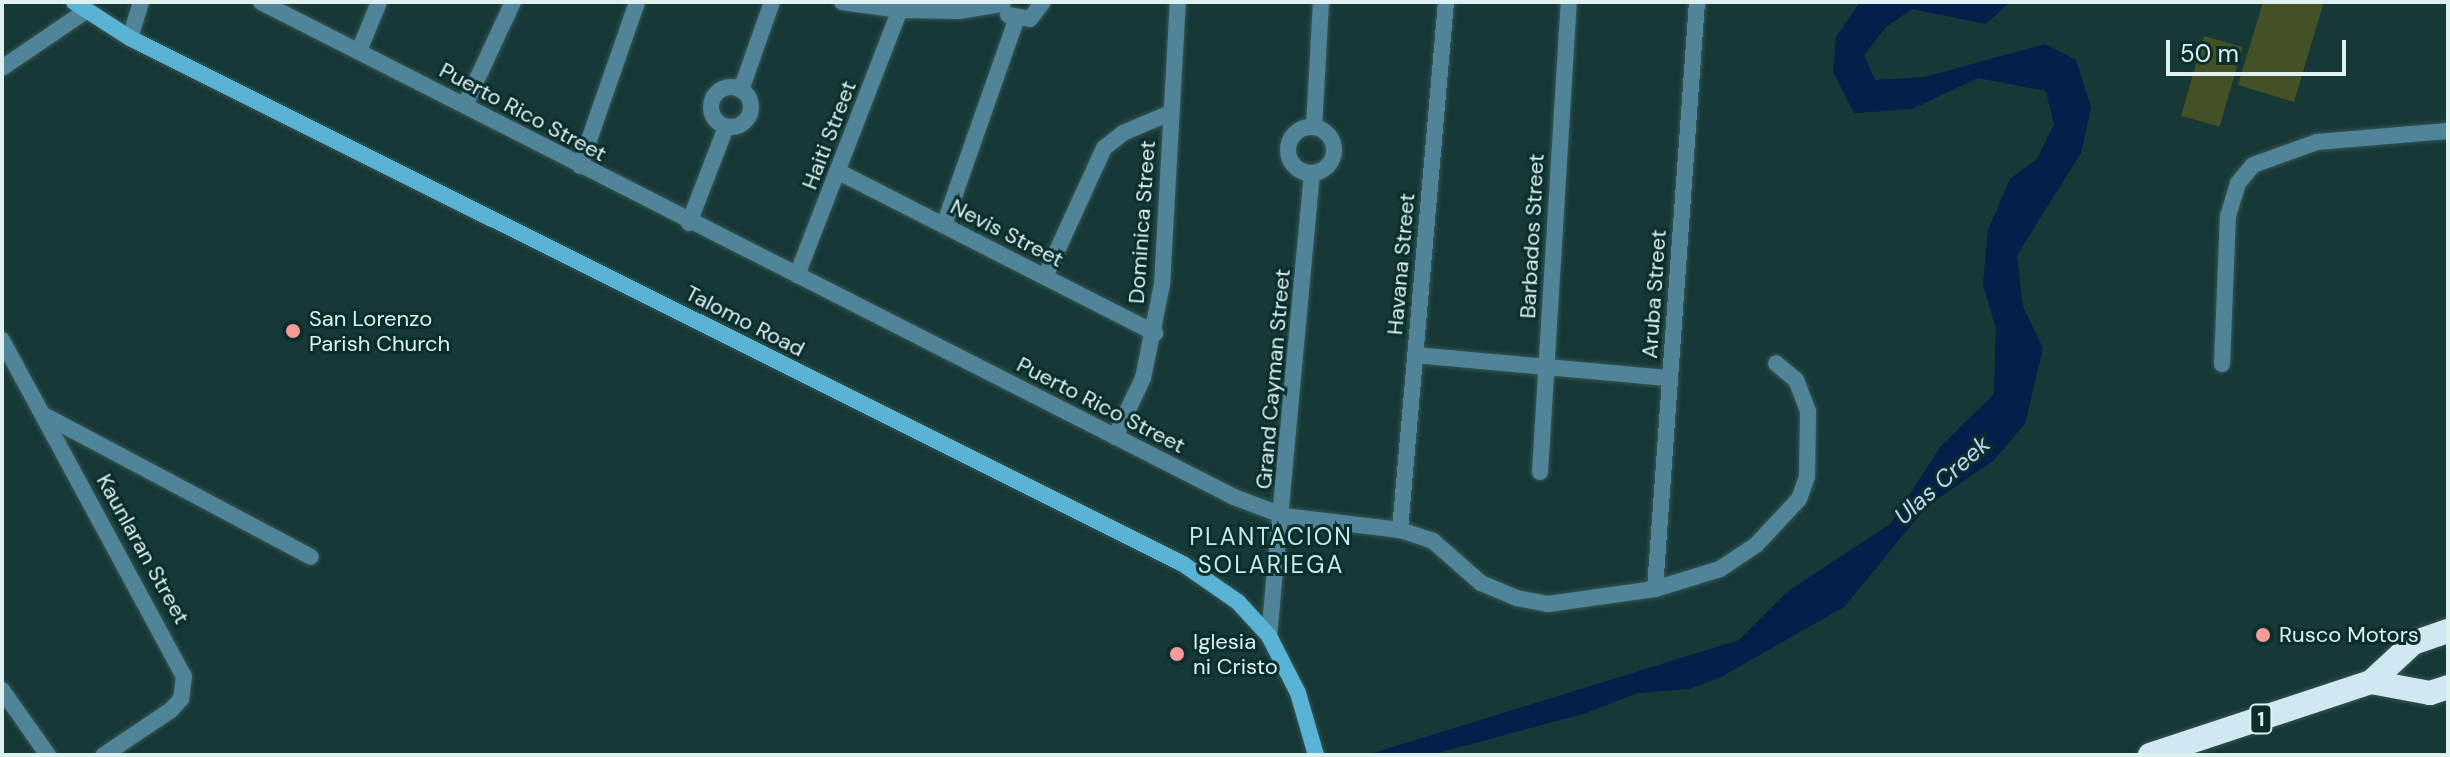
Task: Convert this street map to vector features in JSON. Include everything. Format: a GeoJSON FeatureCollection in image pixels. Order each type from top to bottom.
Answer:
{"type":"FeatureCollection","features":[{"type":"Feature","properties":{"kind":"highway","name":"1"},"geometry":{"type":"LineString","coordinates":[[2150,755],[2371,682],[2413,643],[2448,631]]}},
{"type":"Feature","properties":{"kind":"highway","name":"1"},"geometry":{"type":"LineString","coordinates":[[2371,682],[2430,693],[2448,687]]}},
{"type":"Feature","properties":{"kind":"street"},"geometry":{"type":"LineString","coordinates":[[130,38],[141,2]]}},
{"type":"Feature","properties":{"kind":"street","name":"Puerto Rico Street"},"geometry":{"type":"LineString","coordinates":[[261,2],[689,223],[1115,437],[1284,516],[1400,530],[1433,541],[1481,583],[1517,598],[1548,604],[1655,589],[1720,569],[1756,545],[1799,499],[1807,477],[1808,411],[1796,380],[1776,363]]}},
{"type":"Feature","properties":{"kind":"street"},"geometry":{"type":"LineString","coordinates":[[359,51],[379,2]]}},
{"type":"Feature","properties":{"kind":"street"},"geometry":{"type":"LineString","coordinates":[[465,105],[513,2]]}},
{"type":"Feature","properties":{"kind":"street"},"geometry":{"type":"LineString","coordinates":[[580,166],[637,2]]}},
{"type":"Feature","properties":{"kind":"street"},"geometry":{"type":"LineString","coordinates":[[741,90],[772,2]]}},
{"type":"Feature","properties":{"kind":"street"},"geometry":{"type":"LineString","coordinates":[[842,2],[900,10],[959,11],[1002,3],[1016,20]]}},
{"type":"Feature","properties":{"kind":"street"},"geometry":{"type":"LineString","coordinates":[[1016,20],[1036,16],[1043,2]]}},
{"type":"Feature","properties":{"kind":"street","name":"Dominica Street"},"geometry":{"type":"LineString","coordinates":[[1115,437],[1143,378],[1155,333],[1178,2]]}},
{"type":"Feature","properties":{"kind":"street"},"geometry":{"type":"LineString","coordinates":[[1314,127],[1321,2]]}},
{"type":"Feature","properties":{"kind":"street","name":"Havana Street"},"geometry":{"type":"LineString","coordinates":[[1400,530],[1446,2]]}},
{"type":"Feature","properties":{"kind":"street","name":"Barbados Street"},"geometry":{"type":"LineString","coordinates":[[1540,472],[1569,2]]}},
{"type":"Feature","properties":{"kind":"street","name":"Aruba Street"},"geometry":{"type":"LineString","coordinates":[[1655,589],[1697,2]]}},
{"type":"Feature","properties":{"kind":"street"},"geometry":{"type":"LineString","coordinates":[[2,68],[80,6]]}},
{"type":"Feature","properties":{"kind":"street","name":"Talomo Road"},"geometry":{"type":"LineString","coordinates":[[80,6],[130,38],[1183,564],[1238,602],[1269,636],[1298,693],[1316,755]]}},
{"type":"Feature","properties":{"kind":"street","name":"Haiti Street"},"geometry":{"type":"LineString","coordinates":[[797,275],[900,10]]}},
{"type":"Feature","properties":{"kind":"street"},"geometry":{"type":"LineString","coordinates":[[944,225],[1016,20]]}},
{"type":"Feature","properties":{"kind":"street"},"geometry":{"type":"LineString","coordinates":[[729,87],[741,90],[750,100],[748,118],[739,126],[726,127],[715,119],[713,100],[729,87]]}},
{"type":"Feature","properties":{"kind":"street"},"geometry":{"type":"LineString","coordinates":[[1045,277],[1104,148],[1123,133],[1170,113]]}},
{"type":"Feature","properties":{"kind":"street"},"geometry":{"type":"LineString","coordinates":[[689,223],[726,127]]}},
{"type":"Feature","properties":{"kind":"street"},"geometry":{"type":"LineString","coordinates":[[1314,127],[1327,134],[1334,148],[1330,163],[1312,173],[1296,168],[1288,154],[1293,136],[1314,127]]}},
{"type":"Feature","properties":{"kind":"street"},"geometry":{"type":"LineString","coordinates":[[2222,364],[2228,216],[2238,183],[2253,165],[2317,142],[2448,131]]}},
{"type":"Feature","properties":{"kind":"street","name":"Nevis Street"},"geometry":{"type":"LineString","coordinates":[[839,172],[1155,333]]}},
{"type":"Feature","properties":{"kind":"street","name":"Grand Cayman Street"},"geometry":{"type":"LineString","coordinates":[[1269,636],[1284,516],[1312,173]]}},
{"type":"Feature","properties":{"kind":"street","name":"Kaunlaran Street"},"geometry":{"type":"LineString","coordinates":[[2,340],[184,676],[181,699],[171,710],[104,755]]}},
{"type":"Feature","properties":{"kind":"street"},"geometry":{"type":"LineString","coordinates":[[1415,355],[1670,378]]}},
{"type":"Feature","properties":{"kind":"street"},"geometry":{"type":"LineString","coordinates":[[44,415],[311,557]]}},
{"type":"Feature","properties":{"kind":"street"},"geometry":{"type":"LineString","coordinates":[[2,690],[48,755]]}},
{"type":"Feature","properties":{"kind":"green space"},"geometry":{"type":"Polygon","coordinates":[[[2263,2],[2324,2],[2294,102],[2238,85],[2263,2]]]}},
{"type":"Feature","properties":{"kind":"green space"},"geometry":{"type":"Polygon","coordinates":[[[2204,36],[2242,47],[2220,127],[2181,116],[2204,36]]]}},
{"type":"Feature","properties":{"kind":"water","name":"Ulas Creek"},"geometry":{"type":"Polygon","coordinates":[[[1860,2],[2010,2],[1986,24],[1912,9],[1886,27],[1864,55],[1875,80],[1925,77],[2045,44],[2076,60],[2091,107],[2081,153],[2017,255],[2023,307],[2043,348],[2025,424],[1993,461],[1927,506],[1844,607],[1721,677],[1689,689],[1638,693],[1586,713],[1431,755],[1367,755],[1739,640],[1788,591],[1890,524],[1941,446],[1994,394],[1996,328],[1983,285],[1988,230],[2010,179],[2037,159],[2054,124],[2046,91],[1978,78],[1912,109],[1854,113],[1833,72],[1836,37],[1860,2]]]}},
{"type":"Feature","properties":{"kind":"place","name":"San Lorenzo Parish Church"},"geometry":{"type":"Point","coordinates":[293,331]}},
{"type":"Feature","properties":{"kind":"place","name":"Rusco Motors"},"geometry":{"type":"Point","coordinates":[2263,635]}},
{"type":"Feature","properties":{"kind":"place","name":"Iglesia ni Cristo"},"geometry":{"type":"Point","coordinates":[1177,654]}},
{"type":"Feature","properties":{"kind":"district","name":"PLANTACION SOLARIEGA"},"geometry":{"type":"Point","coordinates":[1271,551]}}]}
